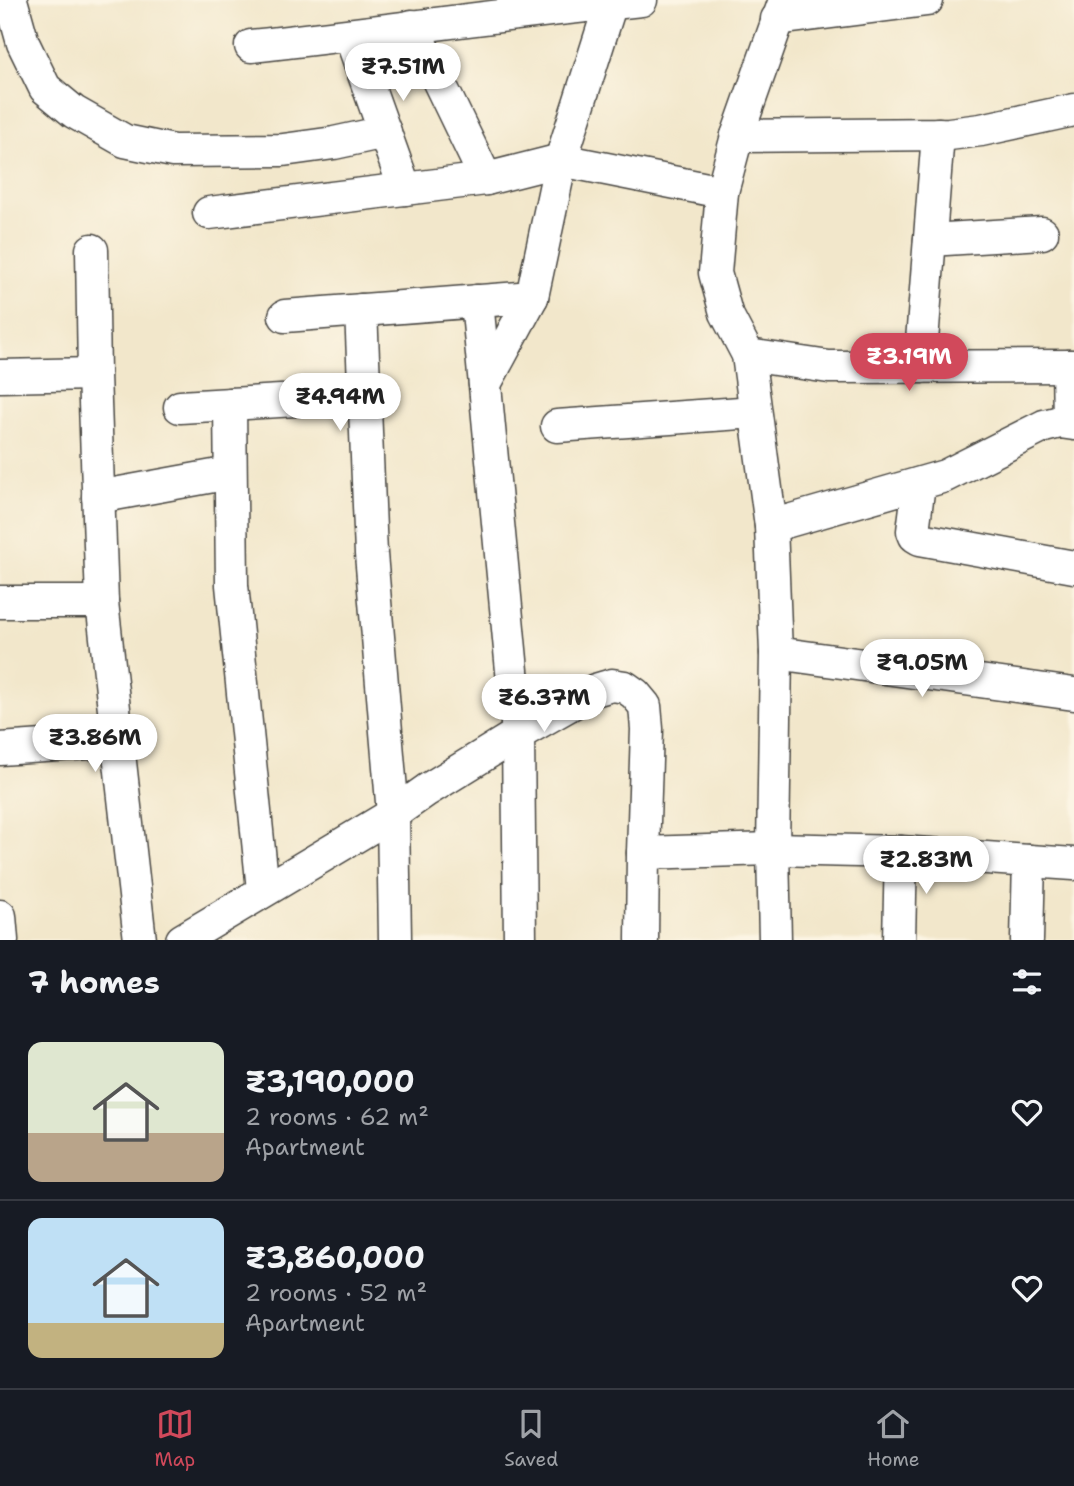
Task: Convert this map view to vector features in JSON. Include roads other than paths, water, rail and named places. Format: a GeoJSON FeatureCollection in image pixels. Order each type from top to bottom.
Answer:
{"type":"FeatureCollection","features":[{"type":"Feature","properties":{"kind":"street"},"geometry":{"type":"LineString","coordinates":[[11,0],[23,43],[45,88],[74,112],[125,141],[173,151],[283,150],[385,132]]}},
{"type":"Feature","properties":{"kind":"street"},"geometry":{"type":"LineString","coordinates":[[775,940],[773,849],[776,653],[771,526],[748,355],[726,313],[715,274],[722,192],[737,136],[781,10],[927,0]]}},
{"type":"Feature","properties":{"kind":"street"},"geometry":{"type":"LineString","coordinates":[[251,46],[350,35],[425,17],[626,1],[561,160],[532,297],[485,384]]}},
{"type":"Feature","properties":{"kind":"street"},"geometry":{"type":"LineString","coordinates":[[425,17],[485,179]]}},
{"type":"Feature","properties":{"kind":"street"},"geometry":{"type":"LineString","coordinates":[[350,35],[405,189]]}},
{"type":"Feature","properties":{"kind":"street"},"geometry":{"type":"LineString","coordinates":[[737,136],[939,134],[981,130],[1074,110]]}},
{"type":"Feature","properties":{"kind":"street"},"geometry":{"type":"LineString","coordinates":[[919,367],[939,134]]}},
{"type":"Feature","properties":{"kind":"street"},"geometry":{"type":"LineString","coordinates":[[209,213],[485,179],[561,160],[722,192]]}},
{"type":"Feature","properties":{"kind":"street"},"geometry":{"type":"LineString","coordinates":[[930,240],[1042,233]]}},
{"type":"Feature","properties":{"kind":"street"},"geometry":{"type":"LineString","coordinates":[[92,250],[102,602],[140,940]]}},
{"type":"Feature","properties":{"kind":"street"},"geometry":{"type":"LineString","coordinates":[[285,316],[532,297]]}},
{"type":"Feature","properties":{"kind":"street"},"geometry":{"type":"LineString","coordinates":[[477,301],[518,734],[520,940]]}},
{"type":"Feature","properties":{"kind":"street"},"geometry":{"type":"LineString","coordinates":[[361,310],[371,554],[393,814],[395,940]]}},
{"type":"Feature","properties":{"kind":"street"},"geometry":{"type":"LineString","coordinates":[[748,355],[829,367],[1071,366],[1071,423],[1059,422],[1044,426],[945,476],[771,526]]}},
{"type":"Feature","properties":{"kind":"street"},"geometry":{"type":"LineString","coordinates":[[0,376],[94,374]]}},
{"type":"Feature","properties":{"kind":"street"},"geometry":{"type":"LineString","coordinates":[[180,407],[365,396]]}},
{"type":"Feature","properties":{"kind":"street"},"geometry":{"type":"LineString","coordinates":[[230,404],[232,585],[263,890]]}},
{"type":"Feature","properties":{"kind":"street"},"geometry":{"type":"LineString","coordinates":[[557,426],[755,411]]}},
{"type":"Feature","properties":{"kind":"street"},"geometry":{"type":"LineString","coordinates":[[99,498],[230,473]]}},
{"type":"Feature","properties":{"kind":"street"},"geometry":{"type":"LineString","coordinates":[[919,484],[913,531],[920,539],[1074,567]]}},
{"type":"Feature","properties":{"kind":"street"},"geometry":{"type":"LineString","coordinates":[[0,602],[102,602]]}},
{"type":"Feature","properties":{"kind":"street"},"geometry":{"type":"LineString","coordinates":[[776,653],[1074,694]]}},
{"type":"Feature","properties":{"kind":"street"},"geometry":{"type":"LineString","coordinates":[[182,940],[393,814],[518,734],[595,691],[612,685],[625,687],[645,706],[647,729],[642,940]]}},
{"type":"Feature","properties":{"kind":"street"},"geometry":{"type":"LineString","coordinates":[[0,749],[117,741]]}},
{"type":"Feature","properties":{"kind":"street"},"geometry":{"type":"LineString","coordinates":[[643,853],[773,849],[901,852],[1074,864]]}},
{"type":"Feature","properties":{"kind":"street"},"geometry":{"type":"LineString","coordinates":[[899,940],[901,852]]}},
{"type":"Feature","properties":{"kind":"street"},"geometry":{"type":"LineString","coordinates":[[1027,940],[1029,861]]}},
{"type":"Feature","properties":{"kind":"street"},"geometry":{"type":"LineString","coordinates":[[0,916],[2,940]]}}]}
